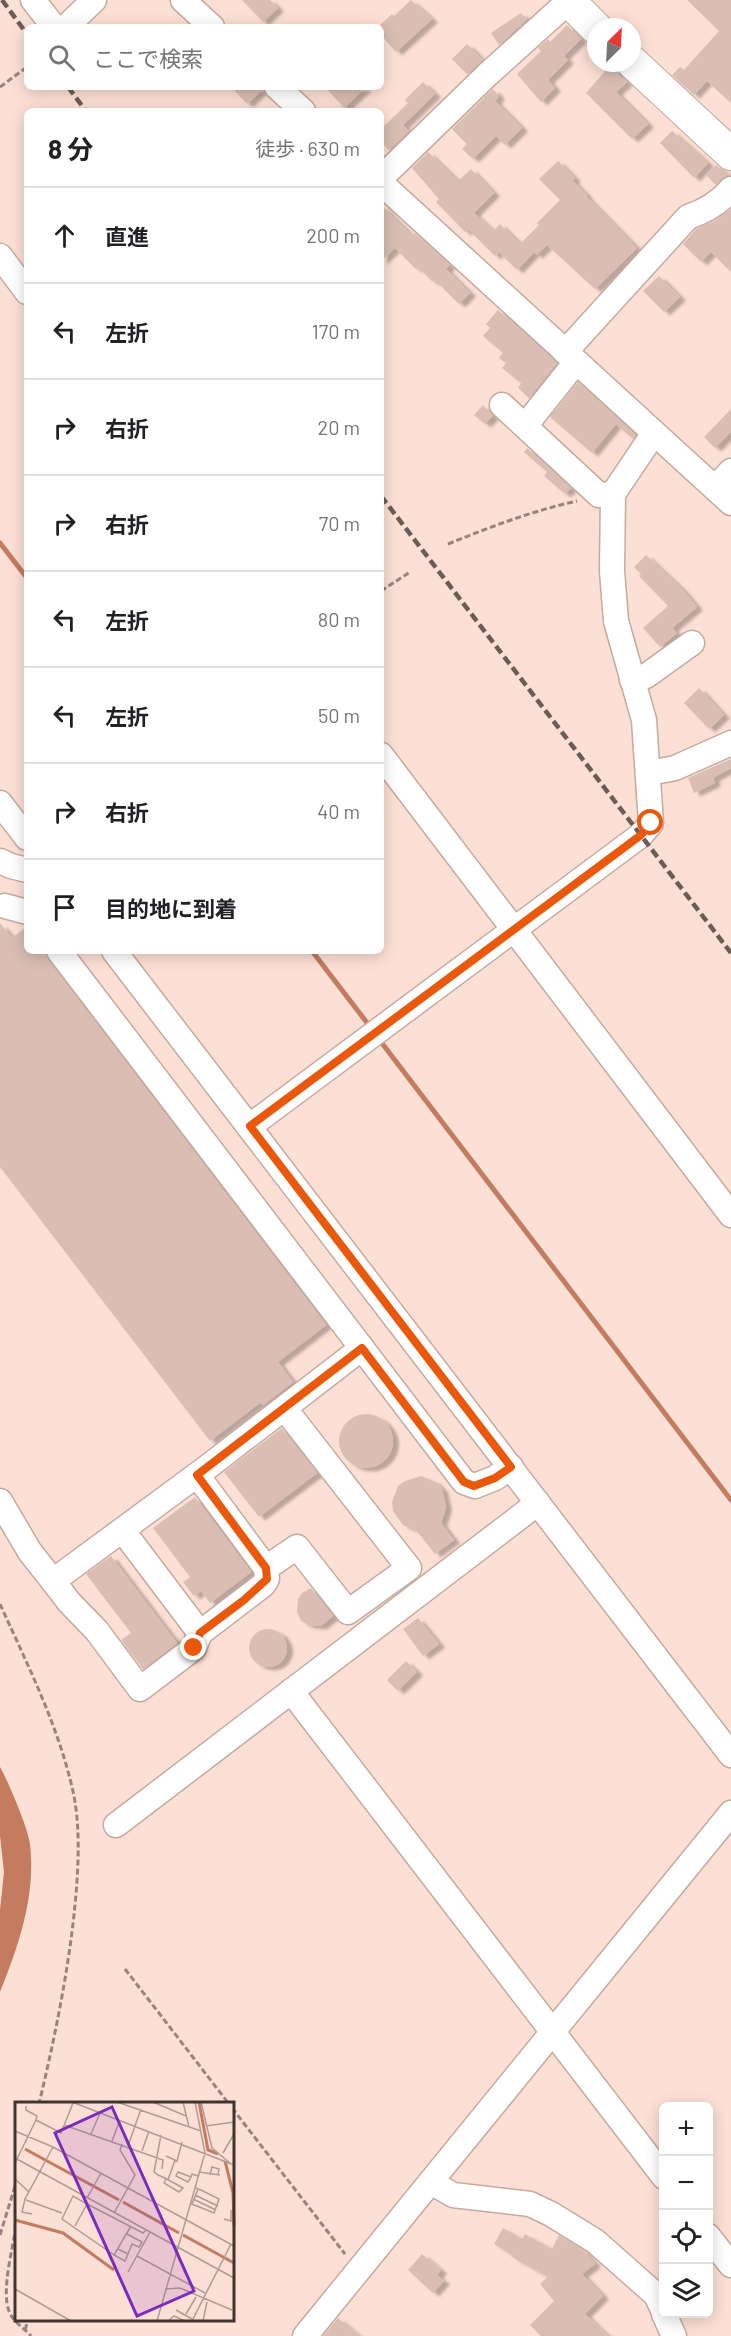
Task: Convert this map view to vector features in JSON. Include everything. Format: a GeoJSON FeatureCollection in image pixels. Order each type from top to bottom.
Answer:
{"type":"FeatureCollection","features":[{"type":"Feature","properties":{"kind":"main road"},"geometry":{"type":"LineString","coordinates":[[568,1],[587,19]]}},
{"type":"Feature","properties":{"kind":"main road"},"geometry":{"type":"LineString","coordinates":[[641,70],[731,154]]}},
{"type":"Feature","properties":{"kind":"street"},"geometry":{"type":"LineString","coordinates":[[33,0],[52,24]]}},
{"type":"Feature","properties":{"kind":"street"},"geometry":{"type":"LineString","coordinates":[[69,24],[94,0]]}},
{"type":"Feature","properties":{"kind":"street"},"geometry":{"type":"LineString","coordinates":[[183,0],[209,24]]}},
{"type":"Feature","properties":{"kind":"street"},"geometry":{"type":"LineString","coordinates":[[384,178],[487,75],[568,1]]}},
{"type":"Feature","properties":{"kind":"street"},"geometry":{"type":"LineString","coordinates":[[280,90],[300,108]]}},
{"type":"Feature","properties":{"kind":"street"},"geometry":{"type":"LineString","coordinates":[[384,184],[654,433],[726,488]]}},
{"type":"Feature","properties":{"kind":"street"},"geometry":{"type":"LineString","coordinates":[[525,426],[570,357],[688,217],[705,212],[731,189]]}},
{"type":"Feature","properties":{"kind":"street"},"geometry":{"type":"LineString","coordinates":[[0,256],[24,288]]}},
{"type":"Feature","properties":{"kind":"street"},"geometry":{"type":"LineString","coordinates":[[502,405],[606,495]]}},
{"type":"Feature","properties":{"kind":"street"},"geometry":{"type":"LineString","coordinates":[[250,1126],[648,829],[651,823],[644,720],[616,621],[606,495],[654,433]]}},
{"type":"Feature","properties":{"kind":"street"},"geometry":{"type":"LineString","coordinates":[[632,680],[646,676],[692,643]]}},
{"type":"Feature","properties":{"kind":"street"},"geometry":{"type":"LineString","coordinates":[[649,772],[675,768],[731,743]]}},
{"type":"Feature","properties":{"kind":"street"},"geometry":{"type":"LineString","coordinates":[[384,760],[731,1215]]}},
{"type":"Feature","properties":{"kind":"street"},"geometry":{"type":"LineString","coordinates":[[0,803],[24,834]]}},
{"type":"Feature","properties":{"kind":"street"},"geometry":{"type":"LineString","coordinates":[[0,861],[24,869]]}},
{"type":"Feature","properties":{"kind":"street"},"geometry":{"type":"LineString","coordinates":[[61,954],[464,1482],[474,1486],[495,1478],[511,1467]]}},
{"type":"Feature","properties":{"kind":"street"},"geometry":{"type":"LineString","coordinates":[[116,954],[731,1755]]}},
{"type":"Feature","properties":{"kind":"street"},"geometry":{"type":"LineString","coordinates":[[53,1581],[285,1409],[362,1348]]}},
{"type":"Feature","properties":{"kind":"street"},"geometry":{"type":"LineString","coordinates":[[266,1568],[297,1547],[348,1612],[409,1568],[285,1409]]}},
{"type":"Feature","properties":{"kind":"street"},"geometry":{"type":"LineString","coordinates":[[0,1501],[30,1552],[69,1602],[97,1631],[140,1689],[194,1648],[200,1633],[267,1579],[266,1568],[197,1475]]}},
{"type":"Feature","properties":{"kind":"street"},"geometry":{"type":"LineString","coordinates":[[116,1825],[538,1503]]}},
{"type":"Feature","properties":{"kind":"street"},"geometry":{"type":"LineString","coordinates":[[123,1531],[200,1633]]}},
{"type":"Feature","properties":{"kind":"street"},"geometry":{"type":"LineString","coordinates":[[291,1691],[659,2172]]}},
{"type":"Feature","properties":{"kind":"street"},"geometry":{"type":"LineString","coordinates":[[305,2336],[731,1813]]}},
{"type":"Feature","properties":{"kind":"street"},"geometry":{"type":"LineString","coordinates":[[430,2182],[453,2195],[530,2204],[551,2214],[596,2241],[656,2295],[659,2302]]}},
{"type":"Feature","properties":{"kind":"street"},"geometry":{"type":"LineString","coordinates":[[713,2242],[731,2265]]}},
{"type":"Feature","properties":{"kind":"street"},"geometry":{"type":"LineString","coordinates":[[666,2318],[674,2336]]}},
{"type":"Feature","properties":{"kind":"path"},"geometry":{"type":"LineString","coordinates":[[0,87],[24,69]]}},
{"type":"Feature","properties":{"kind":"path"},"geometry":{"type":"LineString","coordinates":[[448,544],[550,507],[606,495]]}},
{"type":"Feature","properties":{"kind":"path"},"geometry":{"type":"LineString","coordinates":[[384,589],[410,572]]}},
{"type":"Feature","properties":{"kind":"path"},"geometry":{"type":"LineString","coordinates":[[0,1604],[37,1685],[63,1755],[74,1797],[78,1837],[78,1883],[69,1962],[39,2102]]}},
{"type":"Feature","properties":{"kind":"path"},"geometry":{"type":"LineString","coordinates":[[125,1969],[228,2102]]}},
{"type":"Feature","properties":{"kind":"path"},"geometry":{"type":"LineString","coordinates":[[234,2111],[358,2271]]}},
{"type":"Feature","properties":{"kind":"path"},"geometry":{"type":"LineString","coordinates":[[0,2235],[15,2186]]}},
{"type":"Feature","properties":{"kind":"path"},"geometry":{"type":"LineString","coordinates":[[15,2233],[6,2292],[9,2310],[16,2323],[31,2336]]}},
{"type":"Feature","properties":{"kind":"path"},"geometry":{"type":"LineString","coordinates":[[25,2330],[27,2321]]}},
{"type":"Feature","properties":{"kind":"shaded area"},"geometry":{"type":"Polygon","coordinates":[[[0,1767],[26,1827],[30,1844],[31,1882],[14,1956],[0,1992],[0,1910],[4,1872],[0,1836],[0,1767]]]}},
{"type":"Feature","properties":{"kind":"building"},"geometry":{"type":"Polygon","coordinates":[[[242,0],[270,0],[278,8],[263,22],[242,0]]]}},
{"type":"Feature","properties":{"kind":"building"},"geometry":{"type":"Polygon","coordinates":[[[411,0],[432,19],[396,52],[384,38],[384,24],[381,24],[392,14],[394,16],[411,0]]]}},
{"type":"Feature","properties":{"kind":"building"},"geometry":{"type":"Polygon","coordinates":[[[687,0],[731,0],[731,103],[707,81],[694,95],[672,75],[680,67],[684,70],[719,31],[687,0]]]}},
{"type":"Feature","properties":{"kind":"building"},"geometry":{"type":"Polygon","coordinates":[[[521,13],[527,19],[499,45],[491,33],[521,13]]]}},
{"type":"Feature","properties":{"kind":"building"},"geometry":{"type":"Polygon","coordinates":[[[567,25],[581,39],[564,56],[568,60],[548,80],[555,88],[541,102],[517,74],[541,51],[538,48],[548,39],[550,42],[567,25]]]}},
{"type":"Feature","properties":{"kind":"building"},"geometry":{"type":"Polygon","coordinates":[[[467,44],[483,60],[467,74],[452,59],[467,44]]]}},
{"type":"Feature","properties":{"kind":"building"},"geometry":{"type":"Polygon","coordinates":[[[604,72],[618,72],[627,82],[616,92],[648,124],[632,139],[586,93],[604,72]]]}},
{"type":"Feature","properties":{"kind":"building"},"geometry":{"type":"Polygon","coordinates":[[[423,82],[435,94],[403,125],[409,131],[389,150],[384,145],[384,126],[408,103],[405,100],[423,82]]]}},
{"type":"Feature","properties":{"kind":"building"},"geometry":{"type":"Polygon","coordinates":[[[493,89],[499,96],[495,101],[522,128],[505,145],[496,136],[473,159],[462,149],[467,144],[452,129],[493,89]]]}},
{"type":"Feature","properties":{"kind":"building"},"geometry":{"type":"Polygon","coordinates":[[[234,90],[262,90],[247,104],[234,90]]]}},
{"type":"Feature","properties":{"kind":"building"},"geometry":{"type":"Polygon","coordinates":[[[328,90],[363,90],[344,108],[328,90]]]}},
{"type":"Feature","properties":{"kind":"building"},"geometry":{"type":"Polygon","coordinates":[[[672,131],[708,163],[694,178],[660,143],[672,131]]]}},
{"type":"Feature","properties":{"kind":"building"},"geometry":{"type":"Polygon","coordinates":[[[428,152],[458,181],[471,169],[494,193],[474,213],[493,231],[500,224],[520,244],[560,200],[539,179],[558,161],[575,178],[572,180],[586,196],[637,248],[595,289],[547,245],[537,255],[534,252],[517,270],[499,252],[495,256],[468,229],[465,232],[436,202],[439,199],[412,168],[428,152]]]}},
{"type":"Feature","properties":{"kind":"building"},"geometry":{"type":"Polygon","coordinates":[[[716,165],[731,175],[726,176],[716,185],[706,175],[716,165]]]}},
{"type":"Feature","properties":{"kind":"building"},"geometry":{"type":"Polygon","coordinates":[[[384,208],[412,236],[415,233],[450,265],[446,269],[470,293],[459,304],[435,280],[433,282],[418,267],[416,269],[395,248],[384,258],[384,208]]]}},
{"type":"Feature","properties":{"kind":"building"},"geometry":{"type":"Polygon","coordinates":[[[731,209],[731,272],[711,252],[701,262],[683,244],[696,229],[714,221],[731,209]]]}},
{"type":"Feature","properties":{"kind":"building"},"geometry":{"type":"Polygon","coordinates":[[[659,276],[680,297],[664,312],[643,291],[659,276]]]}},
{"type":"Feature","properties":{"kind":"building"},"geometry":{"type":"Polygon","coordinates":[[[498,310],[557,363],[529,398],[518,388],[521,383],[502,368],[506,363],[499,358],[503,353],[483,336],[490,328],[486,324],[498,310]]]}},
{"type":"Feature","properties":{"kind":"building"},"geometry":{"type":"Polygon","coordinates":[[[578,382],[635,435],[633,439],[616,424],[592,453],[550,417],[578,382]]]}},
{"type":"Feature","properties":{"kind":"building"},"geometry":{"type":"Polygon","coordinates":[[[483,405],[493,416],[485,424],[474,415],[483,405]]]}},
{"type":"Feature","properties":{"kind":"building"},"geometry":{"type":"Polygon","coordinates":[[[731,409],[731,432],[715,448],[704,437],[731,409]]]}},
{"type":"Feature","properties":{"kind":"building"},"geometry":{"type":"Polygon","coordinates":[[[527,448],[571,488],[565,494],[544,476],[547,472],[524,452],[527,448]]]}},
{"type":"Feature","properties":{"kind":"building"},"geometry":{"type":"Polygon","coordinates":[[[646,555],[682,589],[697,607],[672,628],[677,633],[660,647],[643,628],[668,606],[639,576],[641,574],[634,567],[646,555]]]}},
{"type":"Feature","properties":{"kind":"building"},"geometry":{"type":"Polygon","coordinates":[[[699,688],[724,715],[709,729],[684,703],[699,688]]]}},
{"type":"Feature","properties":{"kind":"building"},"geometry":{"type":"Polygon","coordinates":[[[731,759],[731,768],[713,778],[715,783],[694,793],[688,778],[731,759]]]}},
{"type":"Feature","properties":{"kind":"building"},"geometry":{"type":"Polygon","coordinates":[[[0,923],[12,938],[24,928],[24,954],[45,954],[326,1325],[278,1362],[293,1382],[263,1405],[261,1402],[210,1441],[0,1167],[0,923]]]}},
{"type":"Feature","properties":{"kind":"building"},"geometry":{"type":"Polygon","coordinates":[[[366,1414],[376,1416],[385,1422],[391,1431],[393,1441],[391,1451],[385,1460],[376,1466],[366,1468],[356,1466],[347,1460],[341,1451],[339,1441],[341,1431],[347,1422],[356,1416],[366,1414]]]}},
{"type":"Feature","properties":{"kind":"building"},"geometry":{"type":"Polygon","coordinates":[[[282,1428],[317,1473],[259,1517],[224,1472],[282,1428]]]}},
{"type":"Feature","properties":{"kind":"building"},"geometry":{"type":"Polygon","coordinates":[[[421,1476],[436,1482],[442,1489],[446,1507],[441,1523],[454,1540],[435,1554],[416,1530],[403,1525],[393,1511],[392,1502],[398,1486],[421,1476]]]}},
{"type":"Feature","properties":{"kind":"building"},"geometry":{"type":"Polygon","coordinates":[[[195,1497],[251,1572],[210,1603],[201,1591],[194,1596],[183,1582],[190,1577],[153,1528],[195,1497]]]}},
{"type":"Feature","properties":{"kind":"building"},"geometry":{"type":"Polygon","coordinates":[[[111,1556],[177,1643],[143,1669],[121,1640],[131,1633],[86,1574],[111,1556]]]}},
{"type":"Feature","properties":{"kind":"building"},"geometry":{"type":"Polygon","coordinates":[[[311,1588],[333,1616],[321,1626],[309,1625],[301,1621],[297,1612],[298,1599],[302,1593],[311,1588]]]}},
{"type":"Feature","properties":{"kind":"building"},"geometry":{"type":"Polygon","coordinates":[[[418,1618],[439,1644],[423,1656],[403,1629],[418,1618]]]}},
{"type":"Feature","properties":{"kind":"building"},"geometry":{"type":"Polygon","coordinates":[[[268,1629],[282,1634],[287,1648],[282,1662],[268,1667],[254,1662],[249,1648],[254,1634],[268,1629]]]}},
{"type":"Feature","properties":{"kind":"building"},"geometry":{"type":"Polygon","coordinates":[[[406,1661],[417,1672],[398,1691],[387,1680],[406,1661]]]}},
{"type":"Feature","properties":{"kind":"building"},"geometry":{"type":"Polygon","coordinates":[[[503,2228],[522,2239],[525,2234],[552,2249],[559,2235],[584,2251],[595,2264],[582,2274],[603,2296],[585,2314],[608,2336],[541,2336],[530,2325],[554,2301],[540,2284],[548,2277],[494,2244],[503,2228]]]}},
{"type":"Feature","properties":{"kind":"building"},"geometry":{"type":"Polygon","coordinates":[[[422,2254],[441,2270],[437,2275],[444,2281],[433,2293],[408,2270],[422,2254]]]}},
{"type":"Feature","properties":{"kind":"building"},"geometry":{"type":"Polygon","coordinates":[[[338,2318],[359,2336],[323,2336],[338,2318]]]}},
{"type":"Feature","properties":{"kind":"waterway"},"geometry":{"type":"LineString","coordinates":[[0,543],[24,574]]}},
{"type":"Feature","properties":{"kind":"waterway"},"geometry":{"type":"LineString","coordinates":[[314,954],[371,1028]]}},
{"type":"Feature","properties":{"kind":"waterway"},"geometry":{"type":"LineString","coordinates":[[378,1038],[731,1500]]}},
{"type":"Feature","properties":{"kind":"railway"},"geometry":{"type":"LineString","coordinates":[[2,0],[24,30]]}},
{"type":"Feature","properties":{"kind":"railway"},"geometry":{"type":"LineString","coordinates":[[70,90],[84,108]]}},
{"type":"Feature","properties":{"kind":"railway"},"geometry":{"type":"LineString","coordinates":[[384,500],[731,953]]}},
{"type":"Feature","properties":{"kind":"route"},"geometry":{"type":"LineString","coordinates":[[194,1648],[200,1633],[244,1600],[267,1579],[266,1568],[197,1475],[362,1348],[464,1482],[474,1486],[495,1478],[511,1467],[250,1126],[641,835],[651,823]]}}]}
